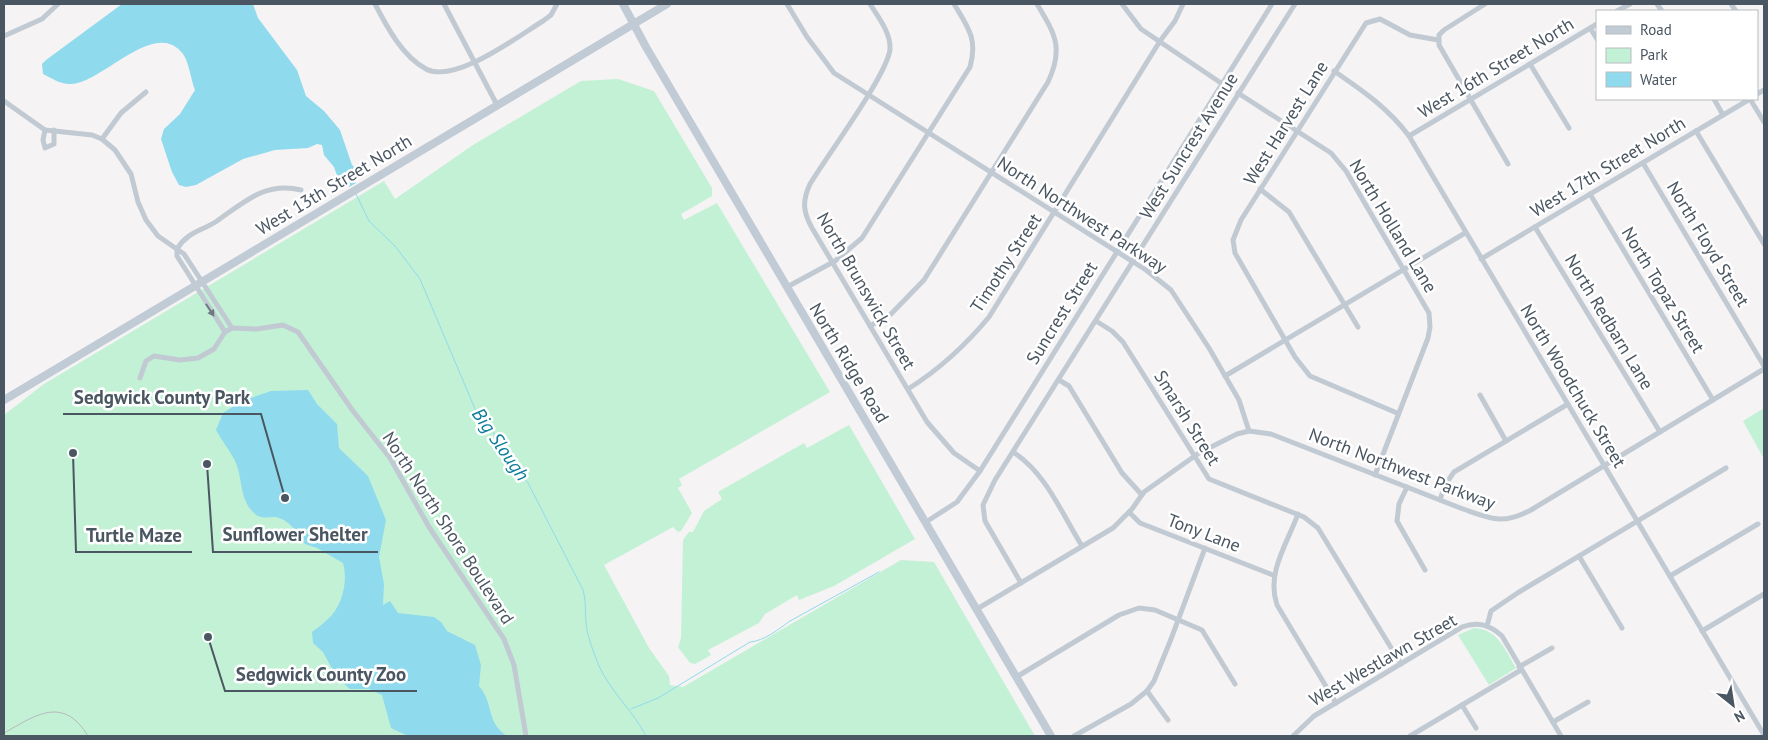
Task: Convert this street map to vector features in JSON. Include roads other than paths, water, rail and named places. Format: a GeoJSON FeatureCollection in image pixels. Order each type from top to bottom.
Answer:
{"type":"FeatureCollection","features":[{"type":"Feature","properties":{"kind":"main road","name":"North Ridge Road"},"geometry":{"type":"LineString","coordinates":[[622,4],[787,287],[1018,676],[1051,736]]}},
{"type":"Feature","properties":{"kind":"main road","name":"West 13th Street North"},"geometry":{"type":"LineString","coordinates":[[4,400],[667,4]]}},
{"type":"Feature","properties":{"kind":"street"},"geometry":{"type":"LineString","coordinates":[[4,36],[42,20],[58,4]]}},
{"type":"Feature","properties":{"kind":"street"},"geometry":{"type":"LineString","coordinates":[[375,4],[394,38],[414,60],[427,70],[449,73],[475,61],[543,21],[557,4]]}},
{"type":"Feature","properties":{"kind":"street"},"geometry":{"type":"LineString","coordinates":[[444,4],[497,105]]}},
{"type":"Feature","properties":{"kind":"street","name":"North Northwest Parkway"},"geometry":{"type":"LineString","coordinates":[[787,4],[807,37],[834,73],[1133,262],[1172,290],[1239,400],[1250,431],[1271,434],[1494,520],[1504,520],[1531,510],[1604,466]]}},
{"type":"Feature","properties":{"kind":"street","name":"North Brunswick Street"},"geometry":{"type":"LineString","coordinates":[[870,4],[890,41],[890,50],[867,95],[805,194],[806,218],[927,422],[948,447],[980,471]]}},
{"type":"Feature","properties":{"kind":"street"},"geometry":{"type":"LineString","coordinates":[[787,287],[832,262],[862,238],[970,67],[974,42],[969,28],[954,4]]}},
{"type":"Feature","properties":{"kind":"street"},"geometry":{"type":"LineString","coordinates":[[870,326],[891,314],[924,280],[1030,113],[1054,69],[1057,53],[1054,33],[1037,4]]}},
{"type":"Feature","properties":{"kind":"street"},"geometry":{"type":"LineString","coordinates":[[1122,4],[1141,28],[1221,83]]}},
{"type":"Feature","properties":{"kind":"street","name":"Timothy Street"},"geometry":{"type":"LineString","coordinates":[[908,389],[932,374],[965,346],[989,317],[1160,41],[1175,21],[1183,4]]}},
{"type":"Feature","properties":{"kind":"street","name":"Suncrest Street"},"geometry":{"type":"LineString","coordinates":[[926,522],[945,512],[956,502],[980,471],[1272,4]]}},
{"type":"Feature","properties":{"kind":"street","name":"West Suncrest Avenue"},"geometry":{"type":"LineString","coordinates":[[1021,583],[985,521],[983,505],[995,480],[1295,4]]}},
{"type":"Feature","properties":{"kind":"street"},"geometry":{"type":"LineString","coordinates":[[1485,4],[1449,25],[1438,40],[1441,52],[1508,164]]}},
{"type":"Feature","properties":{"kind":"street"},"geometry":{"type":"LineString","coordinates":[[1616,4],[1619,10],[1630,4]]}},
{"type":"Feature","properties":{"kind":"street","name":"West Harvest Lane"},"geometry":{"type":"LineString","coordinates":[[1285,340],[1247,276],[1234,247],[1235,230],[1362,27],[1372,20],[1380,18],[1410,34],[1438,40]]}},
{"type":"Feature","properties":{"kind":"street","name":"West 16th Street North"},"geometry":{"type":"LineString","coordinates":[[1409,136],[1596,25]]}},
{"type":"Feature","properties":{"kind":"street"},"geometry":{"type":"LineString","coordinates":[[1590,28],[1596,37]]}},
{"type":"Feature","properties":{"kind":"street"},"geometry":{"type":"LineString","coordinates":[[1530,64],[1569,128]]}},
{"type":"Feature","properties":{"kind":"street","name":"North Woodchuck Street"},"geometry":{"type":"LineString","coordinates":[[1334,71],[1389,111],[1409,136],[1764,735]]}},
{"type":"Feature","properties":{"kind":"street"},"geometry":{"type":"LineString","coordinates":[[102,139],[121,113],[146,92]]}},
{"type":"Feature","properties":{"kind":"street","name":"North Holland Lane"},"geometry":{"type":"LineString","coordinates":[[1238,93],[1331,153],[1346,171],[1429,313],[1430,328],[1375,475]]}},
{"type":"Feature","properties":{"kind":"street"},"geometry":{"type":"LineString","coordinates":[[1715,100],[1723,115]]}},
{"type":"Feature","properties":{"kind":"street","name":"West 17th Street North"},"geometry":{"type":"LineString","coordinates":[[1481,259],[1748,100]]}},
{"type":"Feature","properties":{"kind":"street"},"geometry":{"type":"LineString","coordinates":[[1751,100],[1764,122]]}},
{"type":"Feature","properties":{"kind":"street"},"geometry":{"type":"LineString","coordinates":[[4,102],[45,130],[92,134],[102,139],[127,165],[146,220],[158,236],[184,254],[232,328],[225,332],[214,349],[198,358],[180,360],[154,356],[146,361],[140,378]]}},
{"type":"Feature","properties":{"kind":"street"},"geometry":{"type":"LineString","coordinates":[[45,130],[43,140],[45,148],[54,144],[54,130]]}},
{"type":"Feature","properties":{"kind":"street"},"geometry":{"type":"LineString","coordinates":[[1696,131],[1764,244]]}},
{"type":"Feature","properties":{"kind":"street","name":"North Floyd Street"},"geometry":{"type":"LineString","coordinates":[[1643,163],[1764,367]]}},
{"type":"Feature","properties":{"kind":"street"},"geometry":{"type":"LineString","coordinates":[[225,332],[177,256],[177,249],[187,236],[216,222],[249,197],[278,188],[301,190]]}},
{"type":"Feature","properties":{"kind":"street"},"geometry":{"type":"LineString","coordinates":[[1260,189],[1289,212],[1358,327]]}},
{"type":"Feature","properties":{"kind":"street","name":"North Topaz Street"},"geometry":{"type":"LineString","coordinates":[[1590,194],[1713,400]]}},
{"type":"Feature","properties":{"kind":"street","name":"North Redbarn Lane"},"geometry":{"type":"LineString","coordinates":[[1535,227],[1660,432]]}},
{"type":"Feature","properties":{"kind":"street"},"geometry":{"type":"LineString","coordinates":[[1225,376],[1465,233]]}},
{"type":"Feature","properties":{"kind":"street","name":"Smarsh Street"},"geometry":{"type":"LineString","coordinates":[[1096,321],[1112,331],[1123,342],[1193,457],[1209,479],[1298,514],[1318,528],[1401,664]]}},
{"type":"Feature","properties":{"kind":"street","name":"North North Shore Boulevard"},"geometry":{"type":"LineString","coordinates":[[232,328],[257,329],[278,324],[295,329],[353,411],[390,458],[429,527],[507,645],[514,665],[526,736]]}},
{"type":"Feature","properties":{"kind":"street"},"geometry":{"type":"LineString","coordinates":[[1285,340],[1310,376],[1397,413]]}},
{"type":"Feature","properties":{"kind":"street"},"geometry":{"type":"LineString","coordinates":[[1604,466],[1764,367]]}},
{"type":"Feature","properties":{"kind":"street"},"geometry":{"type":"LineString","coordinates":[[1059,380],[1069,386],[1122,473],[1142,495]]}},
{"type":"Feature","properties":{"kind":"street"},"geometry":{"type":"LineString","coordinates":[[1480,395],[1506,441]]}},
{"type":"Feature","properties":{"kind":"street"},"geometry":{"type":"LineString","coordinates":[[1440,500],[1445,485],[1454,472],[1568,404]]}},
{"type":"Feature","properties":{"kind":"street"},"geometry":{"type":"LineString","coordinates":[[977,609],[1113,528],[1142,495],[1193,457],[1226,439],[1250,431]]}},
{"type":"Feature","properties":{"kind":"street"},"geometry":{"type":"LineString","coordinates":[[1013,452],[1029,462],[1043,481],[1082,546]]}},
{"type":"Feature","properties":{"kind":"street","name":"West Westlawn Street"},"geometry":{"type":"LineString","coordinates":[[1293,736],[1308,720],[1462,628],[1473,624],[1487,626],[1491,611],[1578,556],[1726,468]]}},
{"type":"Feature","properties":{"kind":"street"},"geometry":{"type":"LineString","coordinates":[[1407,487],[1400,504],[1398,520],[1425,570]]}},
{"type":"Feature","properties":{"kind":"street","name":"Tony Lane"},"geometry":{"type":"LineString","coordinates":[[1129,512],[1140,523],[1273,575]]}},
{"type":"Feature","properties":{"kind":"street"},"geometry":{"type":"LineString","coordinates":[[1298,514],[1273,575],[1272,592],[1276,605],[1336,703]]}},
{"type":"Feature","properties":{"kind":"street"},"geometry":{"type":"LineString","coordinates":[[1670,576],[1758,524]]}},
{"type":"Feature","properties":{"kind":"street"},"geometry":{"type":"LineString","coordinates":[[1074,736],[1131,704],[1147,691],[1154,681],[1205,548]]}},
{"type":"Feature","properties":{"kind":"street"},"geometry":{"type":"LineString","coordinates":[[1578,556],[1622,628]]}},
{"type":"Feature","properties":{"kind":"street"},"geometry":{"type":"LineString","coordinates":[[1702,631],[1764,594]]}},
{"type":"Feature","properties":{"kind":"street"},"geometry":{"type":"LineString","coordinates":[[1018,676],[1129,610],[1139,608],[1155,610],[1202,630],[1235,684]]}},
{"type":"Feature","properties":{"kind":"street"},"geometry":{"type":"LineString","coordinates":[[1487,626],[1502,636],[1561,736]]}},
{"type":"Feature","properties":{"kind":"street"},"geometry":{"type":"LineString","coordinates":[[1410,736],[1552,648]]}},
{"type":"Feature","properties":{"kind":"street"},"geometry":{"type":"LineString","coordinates":[[1147,691],[1168,720]]}},
{"type":"Feature","properties":{"kind":"street"},"geometry":{"type":"LineString","coordinates":[[1552,722],[1588,702]]}},
{"type":"Feature","properties":{"kind":"street"},"geometry":{"type":"LineString","coordinates":[[1462,705],[1476,728]]}},
{"type":"Feature","properties":{"kind":"water"},"geometry":{"type":"Polygon","coordinates":[[[122,4],[253,4],[258,18],[297,70],[306,96],[324,111],[340,130],[352,165],[357,169],[361,168],[361,172],[355,174],[353,178],[356,183],[349,187],[345,181],[339,181],[334,167],[324,155],[322,145],[317,144],[308,148],[275,150],[243,159],[196,185],[186,187],[179,185],[172,172],[161,139],[164,129],[180,114],[195,90],[183,54],[171,45],[158,43],[128,55],[84,81],[71,84],[64,83],[43,74],[42,64],[46,60],[122,4]]]}},
{"type":"Feature","properties":{"kind":"water"},"geometry":{"type":"Polygon","coordinates":[[[308,390],[317,404],[337,424],[339,448],[368,476],[386,520],[379,557],[384,584],[383,605],[390,601],[398,613],[434,617],[441,622],[447,631],[475,645],[481,665],[479,686],[484,693],[496,725],[507,736],[408,736],[391,728],[382,695],[369,689],[350,689],[337,678],[323,652],[313,643],[312,632],[333,614],[341,600],[345,577],[343,563],[317,548],[305,544],[296,531],[284,520],[274,517],[257,516],[255,514],[246,502],[234,459],[216,430],[223,413],[242,401],[271,391],[308,390]]]}},
{"type":"Feature","properties":{"kind":"waterway","name":"Big Slough"},"geometry":{"type":"LineString","coordinates":[[356,194],[369,221],[395,246],[420,279],[478,416],[490,426],[497,439],[507,448],[510,458],[528,483],[583,590],[587,632],[599,666],[646,736]]}},
{"type":"Feature","properties":{"kind":"waterway"},"geometry":{"type":"LineString","coordinates":[[631,709],[658,698],[750,642],[766,637],[790,621],[879,572]]}},
{"type":"Feature","properties":{"kind":"railway"},"geometry":{"type":"LineString","coordinates":[[4,733],[38,715],[59,712],[79,723],[88,736]]}},
{"type":"Feature","properties":{"kind":"place","name":"Turtle Maze"},"geometry":{"type":"Point","coordinates":[73,453]}},
{"type":"Feature","properties":{"kind":"place","name":"Sunflower Shelter"},"geometry":{"type":"Point","coordinates":[207,464]}},
{"type":"Feature","properties":{"kind":"place","name":"Sedgwick County Park"},"geometry":{"type":"Point","coordinates":[285,498]}},
{"type":"Feature","properties":{"kind":"place","name":"Sedgwick County Zoo"},"geometry":{"type":"Point","coordinates":[208,637]}}]}
